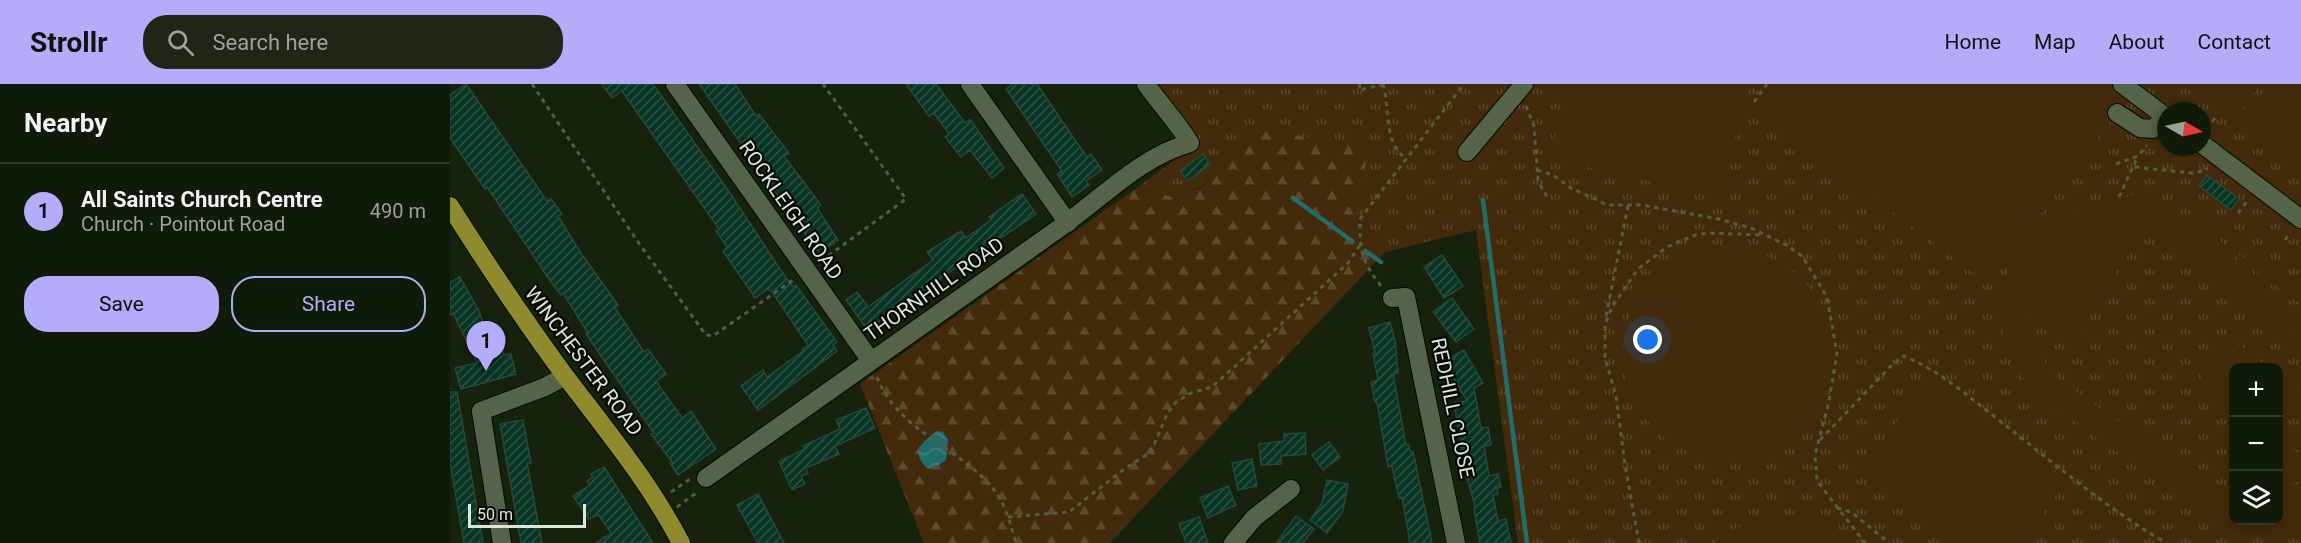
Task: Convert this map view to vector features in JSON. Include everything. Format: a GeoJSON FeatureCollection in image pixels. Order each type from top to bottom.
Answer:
{"type":"FeatureCollection","features":[{"type":"Feature","properties":{"kind":"main road","name":"WINCHESTER ROAD"},"geometry":{"type":"LineString","coordinates":[[450,206],[494,276],[565,376],[615,439],[663,509],[681,543]]}},
{"type":"Feature","properties":{"kind":"street","name":"ROCKLEIGH ROAD"},"geometry":{"type":"LineString","coordinates":[[675,84],[871,361]]}},
{"type":"Feature","properties":{"kind":"street"},"geometry":{"type":"LineString","coordinates":[[970,84],[1068,223]]}},
{"type":"Feature","properties":{"kind":"street","name":"THORNHILL ROAD"},"geometry":{"type":"LineString","coordinates":[[706,478],[1068,223],[1157,156],[1173,147],[1190,143],[1176,121],[1162,107],[1146,84]]}},
{"type":"Feature","properties":{"kind":"street"},"geometry":{"type":"LineString","coordinates":[[2122,84],[2157,115]]}},
{"type":"Feature","properties":{"kind":"street"},"geometry":{"type":"LineString","coordinates":[[1467,152],[1521,87]]}},
{"type":"Feature","properties":{"kind":"street"},"geometry":{"type":"LineString","coordinates":[[2116,114],[2140,128],[2153,129],[2157,125]]}},
{"type":"Feature","properties":{"kind":"street"},"geometry":{"type":"LineString","coordinates":[[2211,147],[2301,219]]}},
{"type":"Feature","properties":{"kind":"street","name":"REDHILL CLOSE"},"geometry":{"type":"LineString","coordinates":[[1392,298],[1406,297],[1456,543]]}},
{"type":"Feature","properties":{"kind":"street"},"geometry":{"type":"LineString","coordinates":[[502,543],[481,411],[545,387],[565,376]]}},
{"type":"Feature","properties":{"kind":"street"},"geometry":{"type":"LineString","coordinates":[[1233,543],[1254,518],[1291,489]]}},
{"type":"Feature","properties":{"kind":"path"},"geometry":{"type":"LineString","coordinates":[[532,84],[640,245],[706,335],[713,336],[808,271],[906,199],[823,84]]}},
{"type":"Feature","properties":{"kind":"path"},"geometry":{"type":"LineString","coordinates":[[1360,84],[1359,90],[1384,84],[1391,137],[1397,150],[1407,159]]}},
{"type":"Feature","properties":{"kind":"path"},"geometry":{"type":"LineString","coordinates":[[1392,298],[1364,263],[1360,245],[1360,219],[1464,84]]}},
{"type":"Feature","properties":{"kind":"path"},"geometry":{"type":"LineString","coordinates":[[1754,102],[1767,84]]}},
{"type":"Feature","properties":{"kind":"path"},"geometry":{"type":"LineString","coordinates":[[1521,87],[1534,126],[1538,181],[1549,200]]}},
{"type":"Feature","properties":{"kind":"path"},"geometry":{"type":"LineString","coordinates":[[2211,131],[2215,118]]}},
{"type":"Feature","properties":{"kind":"path"},"geometry":{"type":"LineString","coordinates":[[2119,197],[2138,156],[2157,132]]}},
{"type":"Feature","properties":{"kind":"path"},"geometry":{"type":"LineString","coordinates":[[2116,164],[2138,156]]}},
{"type":"Feature","properties":{"kind":"path"},"geometry":{"type":"LineString","coordinates":[[2134,167],[2191,173],[2204,171],[2206,156]]}},
{"type":"Feature","properties":{"kind":"path"},"geometry":{"type":"LineString","coordinates":[[1537,170],[1553,175],[1571,188],[1607,205],[1642,205],[1719,219],[1751,228],[1802,256],[1827,297],[1837,354],[1829,401],[1815,456],[1817,481],[1865,543]]}},
{"type":"Feature","properties":{"kind":"path"},"geometry":{"type":"LineString","coordinates":[[1628,206],[1605,324],[1605,358],[1616,396],[1624,465],[1639,543]]}},
{"type":"Feature","properties":{"kind":"path"},"geometry":{"type":"LineString","coordinates":[[1605,324],[1612,307],[1638,269],[1667,247],[1709,233],[1766,236]]}},
{"type":"Feature","properties":{"kind":"path"},"geometry":{"type":"LineString","coordinates":[[1008,517],[1070,512],[1127,467],[1151,452],[1167,414],[1176,402],[1191,393],[1212,387],[1348,263],[1360,245]]}},
{"type":"Feature","properties":{"kind":"path"},"geometry":{"type":"LineString","coordinates":[[1819,441],[1903,356],[1920,363],[1955,387],[2130,522],[2166,543]]}},
{"type":"Feature","properties":{"kind":"path"},"geometry":{"type":"LineString","coordinates":[[871,361],[883,393],[891,402],[948,452],[971,466],[996,493],[1008,517],[1016,543]]}},
{"type":"Feature","properties":{"kind":"path"},"geometry":{"type":"LineString","coordinates":[[663,509],[690,479],[706,478]]}},
{"type":"Feature","properties":{"kind":"path"},"geometry":{"type":"LineString","coordinates":[[663,509],[700,490],[706,478]]}},
{"type":"Feature","properties":{"kind":"path"},"geometry":{"type":"LineString","coordinates":[[1837,508],[1851,512],[1889,543]]}},
{"type":"Feature","properties":{"kind":"green space"},"geometry":{"type":"Polygon","coordinates":[[[1136,84],[2301,84],[2301,543],[1518,543],[1476,230],[1385,252],[1355,229],[1368,149],[1267,130],[1218,165],[1203,186],[1176,197],[1135,189],[1184,153],[1136,84]]]}},
{"type":"Feature","properties":{"kind":"green space"},"geometry":{"type":"Polygon","coordinates":[[[1486,84],[1355,229],[1385,252],[1110,543],[924,543],[860,384],[1135,189],[1176,197],[1203,187],[1218,165],[1267,130],[1486,84]]]}},
{"type":"Feature","properties":{"kind":"green space"},"geometry":{"type":"Polygon","coordinates":[[[1567,84],[1714,84],[1746,91],[1722,197],[1551,159],[1567,84]]]}},
{"type":"Feature","properties":{"kind":"green space"},"geometry":{"type":"Polygon","coordinates":[[[1782,84],[2114,84],[2130,96],[1988,284],[1761,112],[1782,84]]]}},
{"type":"Feature","properties":{"kind":"green space"},"geometry":{"type":"Polygon","coordinates":[[[2186,84],[2260,84],[2235,119],[2186,84]]]}},
{"type":"Feature","properties":{"kind":"green space"},"geometry":{"type":"Polygon","coordinates":[[[2269,84],[2301,84],[2301,168],[2240,125],[2269,84]]]}},
{"type":"Feature","properties":{"kind":"green space"},"geometry":{"type":"Polygon","coordinates":[[[2139,194],[2301,313],[2301,342],[2146,231],[2078,324],[2084,328],[2079,340],[2026,318],[2033,344],[2042,359],[2059,379],[2229,502],[2229,525],[2283,525],[2283,509],[2301,499],[2301,534],[2278,538],[2255,536],[2212,520],[2033,392],[2020,373],[2005,341],[2001,308],[1996,305],[2000,293],[2002,294],[2009,268],[2020,248],[2034,232],[2051,220],[2092,204],[2139,194]]]}},
{"type":"Feature","properties":{"kind":"green space"},"geometry":{"type":"Polygon","coordinates":[[[2202,215],[2220,228],[2214,237],[2301,299],[2301,304],[2212,239],[2211,241],[2193,228],[2202,215]]]}},
{"type":"Feature","properties":{"kind":"green space"},"geometry":{"type":"Polygon","coordinates":[[[1728,249],[1748,251],[1768,257],[1786,267],[1802,280],[1815,296],[1825,314],[1831,334],[1833,354],[1831,374],[1825,394],[1815,412],[1802,428],[1786,441],[1768,451],[1748,457],[1728,459],[1708,457],[1688,451],[1670,441],[1654,428],[1641,412],[1631,394],[1625,374],[1623,354],[1625,334],[1631,314],[1641,296],[1654,280],[1670,267],[1688,257],[1708,251],[1728,249]]]}},
{"type":"Feature","properties":{"kind":"green space"},"geometry":{"type":"Polygon","coordinates":[[[2225,334],[2263,363],[2229,363],[2229,403],[2195,398],[2205,364],[2225,334]]]}},
{"type":"Feature","properties":{"kind":"green space"},"geometry":{"type":"Polygon","coordinates":[[[2283,380],[2301,393],[2301,414],[2283,411],[2283,380]]]}},
{"type":"Feature","properties":{"kind":"green space"},"geometry":{"type":"Polygon","coordinates":[[[1927,381],[2065,483],[2021,543],[1963,543],[1863,469],[1927,381]]]}},
{"type":"Feature","properties":{"kind":"green space"},"geometry":{"type":"Polygon","coordinates":[[[2288,445],[2301,456],[2301,481],[2283,487],[2283,471],[2283,453],[2288,445]]]}},
{"type":"Feature","properties":{"kind":"green space"},"geometry":{"type":"Polygon","coordinates":[[[1783,517],[1801,518],[1819,523],[1835,531],[1849,543],[1714,543],[1738,528],[1783,517]]]}},
{"type":"Feature","properties":{"kind":"water"},"geometry":{"type":"Polygon","coordinates":[[[937,431],[943,432],[948,440],[946,460],[928,469],[922,463],[919,452],[923,444],[937,431]]]}},
{"type":"Feature","properties":{"kind":"building"},"geometry":{"type":"Polygon","coordinates":[[[466,84],[547,201],[551,199],[562,214],[558,216],[618,305],[615,308],[644,352],[648,349],[666,374],[656,381],[682,418],[691,411],[716,449],[678,475],[670,463],[672,462],[651,434],[654,433],[586,334],[588,333],[563,293],[561,295],[551,282],[487,187],[485,189],[450,138],[450,95],[466,84]]]}},
{"type":"Feature","properties":{"kind":"building"},"geometry":{"type":"Polygon","coordinates":[[[602,84],[653,84],[780,269],[793,287],[796,285],[837,342],[833,345],[837,351],[758,410],[741,386],[763,370],[767,377],[808,345],[772,292],[768,289],[755,298],[723,251],[727,247],[716,231],[719,229],[622,91],[612,98],[602,84]]]}},
{"type":"Feature","properties":{"kind":"building"},"geometry":{"type":"Polygon","coordinates":[[[699,84],[735,84],[756,116],[759,114],[789,153],[784,156],[821,205],[817,208],[838,240],[819,253],[763,175],[768,171],[749,144],[744,148],[699,84]]]}},
{"type":"Feature","properties":{"kind":"building"},"geometry":{"type":"Polygon","coordinates":[[[906,84],[936,84],[965,123],[970,119],[1004,168],[992,178],[970,150],[961,157],[945,137],[949,134],[934,113],[929,116],[906,84]]]}},
{"type":"Feature","properties":{"kind":"building"},"geometry":{"type":"Polygon","coordinates":[[[1013,84],[1037,84],[1087,157],[1091,154],[1102,170],[1086,181],[1089,185],[1072,197],[1057,174],[1062,171],[1006,89],[1013,84]]]}},
{"type":"Feature","properties":{"kind":"building"},"geometry":{"type":"Polygon","coordinates":[[[1203,154],[1210,164],[1188,181],[1180,171],[1203,154]]]}},
{"type":"Feature","properties":{"kind":"building"},"geometry":{"type":"Polygon","coordinates":[[[2207,175],[2239,199],[2231,210],[2199,186],[2207,175]]]}},
{"type":"Feature","properties":{"kind":"building"},"geometry":{"type":"Polygon","coordinates":[[[1022,194],[1036,214],[944,276],[869,332],[846,300],[857,292],[868,307],[933,260],[927,252],[961,231],[966,238],[991,220],[989,217],[1022,194]]]}},
{"type":"Feature","properties":{"kind":"building"},"geometry":{"type":"Polygon","coordinates":[[[1442,255],[1463,286],[1444,298],[1424,267],[1442,255]]]}},
{"type":"Feature","properties":{"kind":"building"},"geometry":{"type":"Polygon","coordinates":[[[460,277],[479,311],[489,341],[498,339],[504,355],[511,354],[516,374],[461,389],[455,368],[477,363],[453,313],[450,315],[450,282],[460,277]]]}},
{"type":"Feature","properties":{"kind":"building"},"geometry":{"type":"Polygon","coordinates":[[[1452,298],[1474,329],[1456,342],[1433,312],[1452,298]]]}},
{"type":"Feature","properties":{"kind":"building"},"geometry":{"type":"Polygon","coordinates":[[[1390,322],[1395,341],[1398,373],[1393,374],[1406,445],[1409,445],[1410,451],[1413,451],[1432,543],[1410,543],[1402,497],[1399,498],[1392,466],[1388,467],[1377,402],[1375,402],[1371,382],[1378,380],[1369,328],[1390,322]]]}},
{"type":"Feature","properties":{"kind":"building"},"geometry":{"type":"Polygon","coordinates":[[[1464,350],[1483,383],[1474,388],[1481,428],[1488,427],[1491,445],[1484,446],[1489,476],[1498,474],[1501,487],[1497,488],[1498,494],[1493,495],[1498,521],[1506,519],[1511,543],[1480,543],[1475,506],[1466,474],[1454,403],[1467,401],[1444,361],[1464,350]]]}},
{"type":"Feature","properties":{"kind":"building"},"geometry":{"type":"Polygon","coordinates":[[[450,392],[457,392],[483,543],[464,543],[450,463],[450,392]]]}},
{"type":"Feature","properties":{"kind":"building"},"geometry":{"type":"Polygon","coordinates":[[[866,408],[875,428],[835,446],[839,454],[806,468],[808,473],[801,476],[805,484],[792,490],[779,461],[805,449],[803,446],[840,429],[836,420],[866,408]]]}},
{"type":"Feature","properties":{"kind":"building"},"geometry":{"type":"Polygon","coordinates":[[[523,420],[531,463],[527,463],[542,543],[521,543],[500,424],[523,420]]]}},
{"type":"Feature","properties":{"kind":"building"},"geometry":{"type":"Polygon","coordinates":[[[1305,433],[1306,454],[1281,456],[1281,464],[1261,465],[1259,444],[1284,441],[1284,434],[1305,433]]]}},
{"type":"Feature","properties":{"kind":"building"},"geometry":{"type":"Polygon","coordinates":[[[1329,442],[1340,457],[1323,470],[1312,455],[1329,442]]]}},
{"type":"Feature","properties":{"kind":"building"},"geometry":{"type":"Polygon","coordinates":[[[1252,459],[1257,486],[1238,490],[1232,463],[1252,459]]]}},
{"type":"Feature","properties":{"kind":"building"},"geometry":{"type":"Polygon","coordinates":[[[604,467],[653,543],[596,543],[611,533],[598,514],[589,519],[573,496],[590,485],[587,481],[593,477],[591,474],[604,467]]]}},
{"type":"Feature","properties":{"kind":"building"},"geometry":{"type":"Polygon","coordinates":[[[1327,480],[1348,484],[1343,511],[1327,533],[1310,520],[1322,503],[1327,480]]]}},
{"type":"Feature","properties":{"kind":"building"},"geometry":{"type":"Polygon","coordinates":[[[1228,486],[1236,505],[1208,518],[1200,498],[1228,486]]]}},
{"type":"Feature","properties":{"kind":"building"},"geometry":{"type":"Polygon","coordinates":[[[758,494],[784,543],[758,543],[737,505],[758,494]]]}},
{"type":"Feature","properties":{"kind":"building"},"geometry":{"type":"Polygon","coordinates":[[[1296,516],[1314,529],[1303,543],[1276,543],[1296,516]]]}},
{"type":"Feature","properties":{"kind":"building"},"geometry":{"type":"Polygon","coordinates":[[[1199,517],[1208,543],[1186,543],[1179,524],[1199,517]]]}},
{"type":"Feature","properties":{"kind":"waterway"},"geometry":{"type":"LineString","coordinates":[[1293,198],[1352,241]]}},
{"type":"Feature","properties":{"kind":"waterway"},"geometry":{"type":"LineString","coordinates":[[1483,200],[1527,543]]}},
{"type":"Feature","properties":{"kind":"waterway"},"geometry":{"type":"LineString","coordinates":[[1365,251],[1381,262]]}},
{"type":"Feature","properties":{"kind":"place","name":"All Saints Church Centre"},"geometry":{"type":"Point","coordinates":[486,371]}}]}
